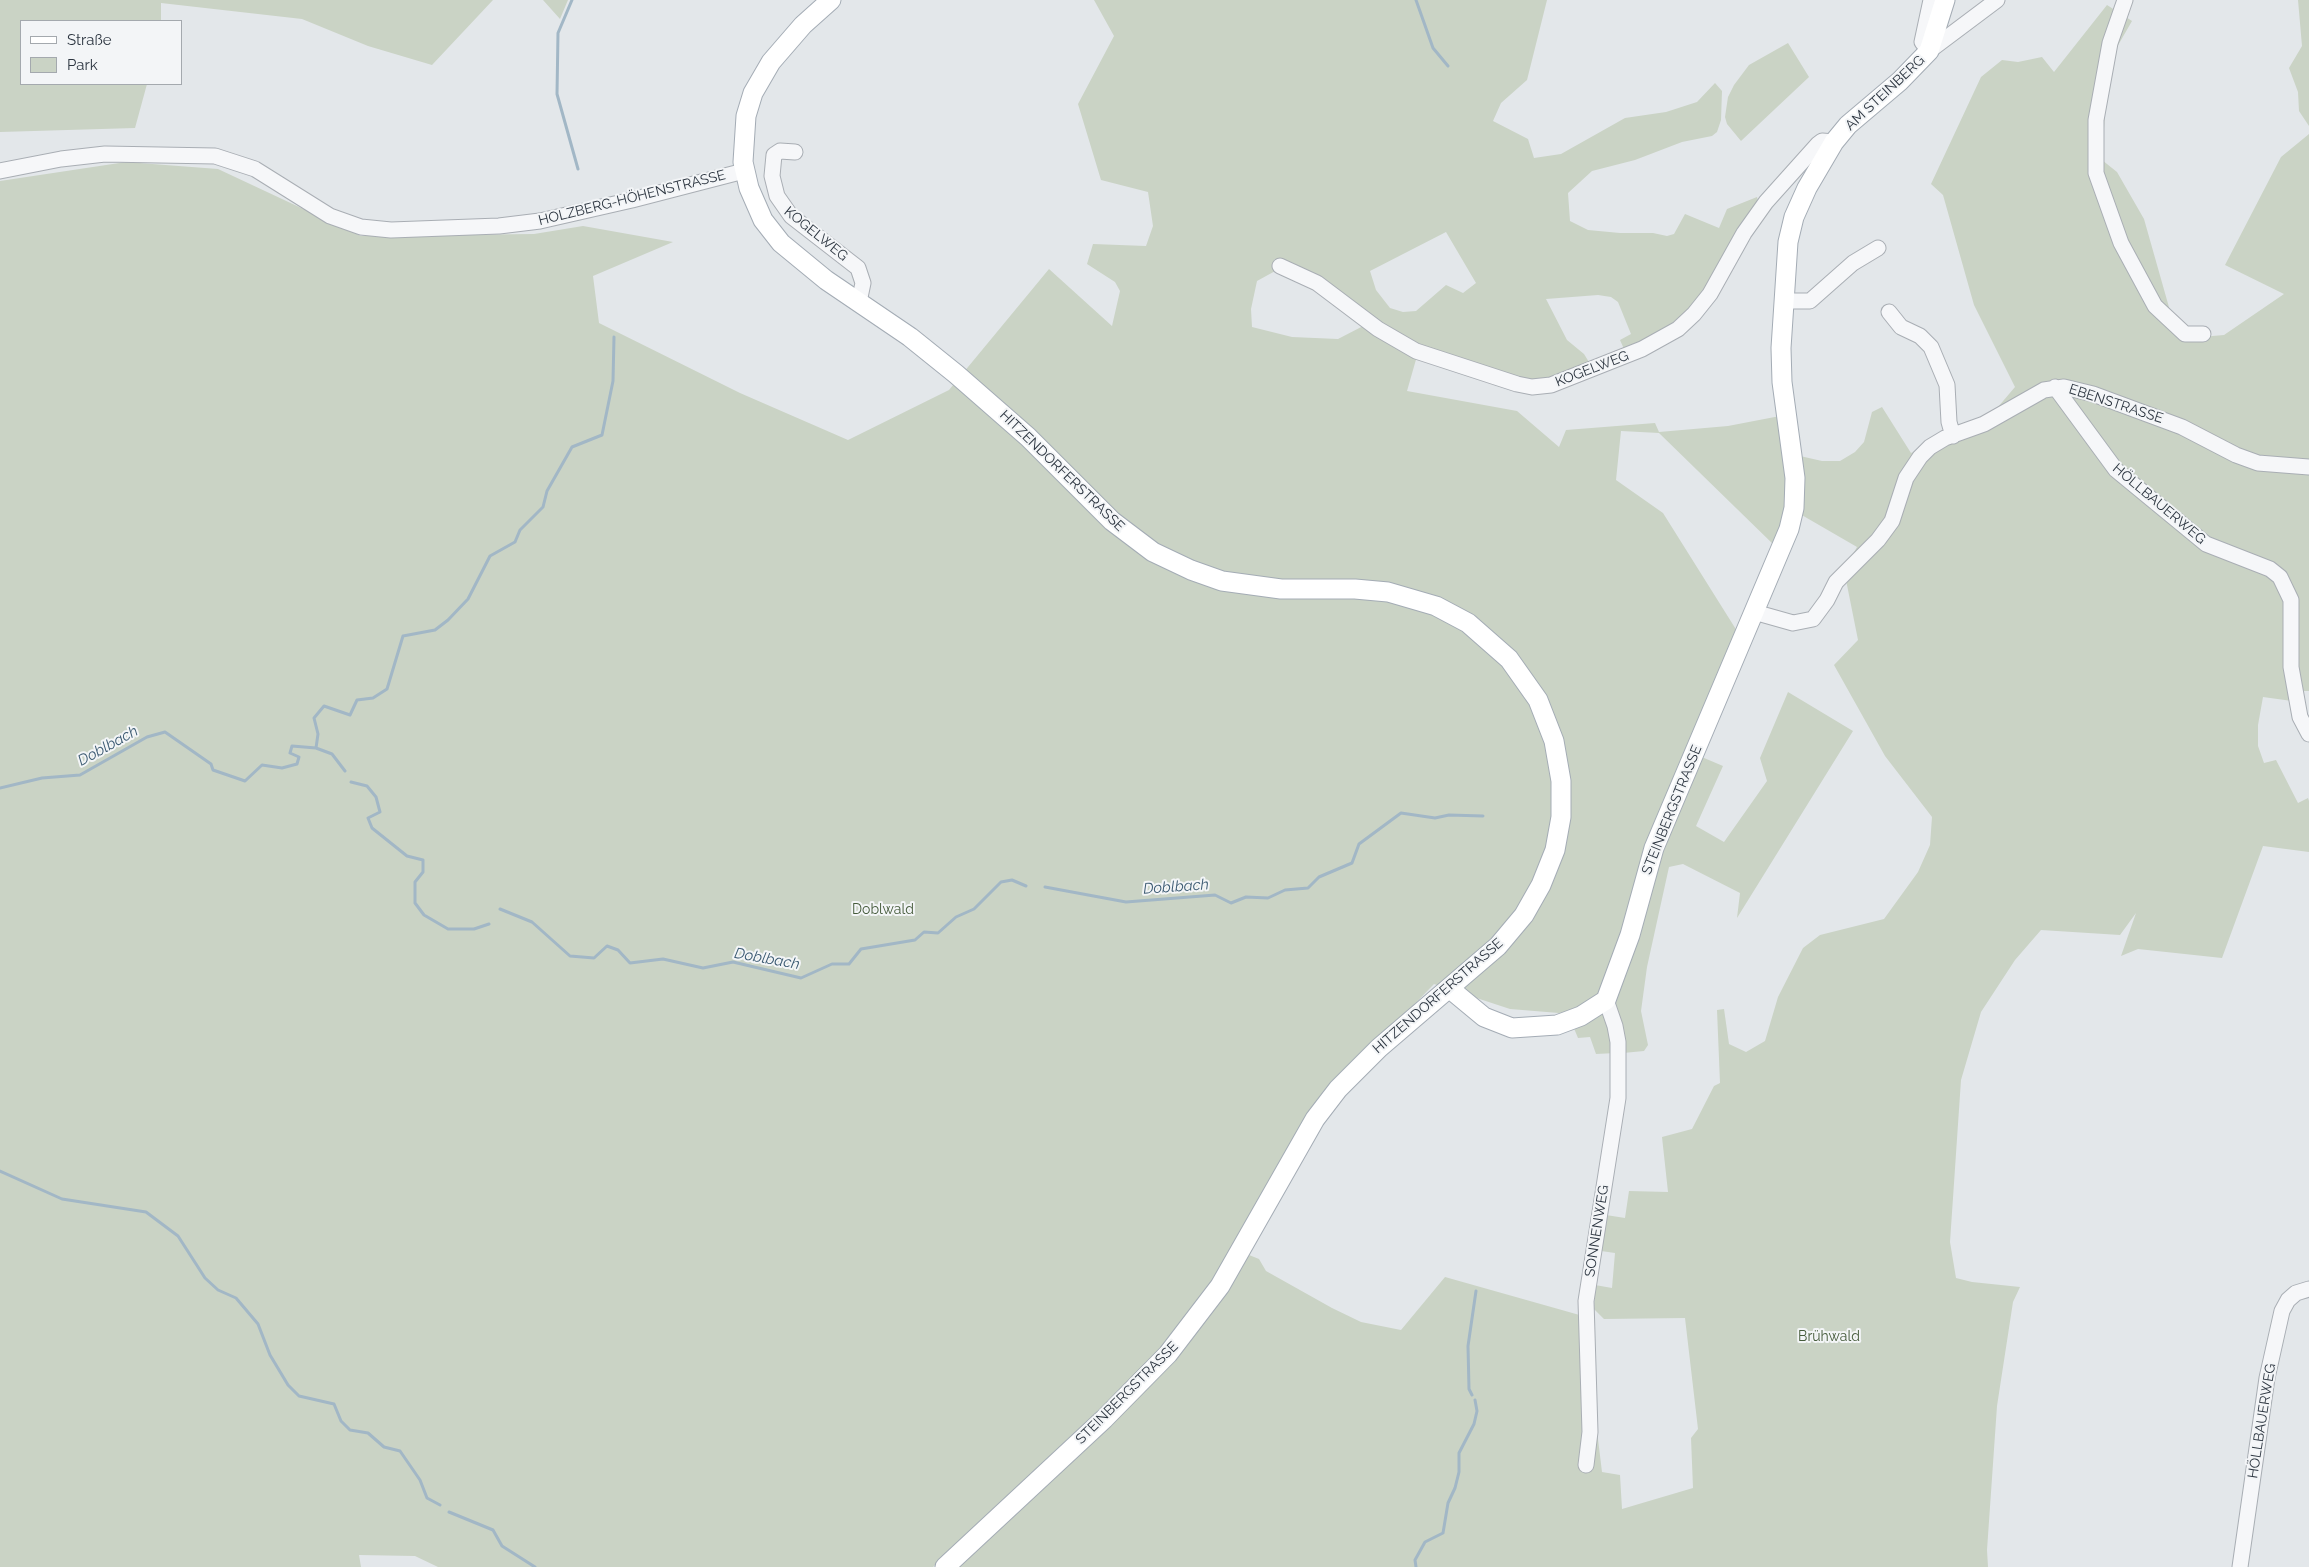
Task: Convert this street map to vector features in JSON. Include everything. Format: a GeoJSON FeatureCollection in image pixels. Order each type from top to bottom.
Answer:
{"type":"FeatureCollection","features":[{"type":"Feature","properties":{"kind":"main road","name":"HITZENDORFERSTRASSE"},"geometry":{"type":"LineString","coordinates":[[831,0],[784,46],[771,62],[753,93],[744,130],[744,171],[755,205],[763,220],[780,242],[826,280],[910,337],[988,401],[1112,521],[1135,539],[1173,563],[1206,576],[1239,584],[1281,589],[1372,590],[1416,599],[1436,606],[1484,634],[1509,659],[1538,700],[1554,742],[1561,781],[1559,832],[1548,869],[1524,915],[1498,946],[1379,1048],[1338,1089]]}},
{"type":"Feature","properties":{"kind":"main road"},"geometry":{"type":"LineString","coordinates":[[1929,51],[1945,0]]}},
{"type":"Feature","properties":{"kind":"main road","name":"AM STEINBERG"},"geometry":{"type":"LineString","coordinates":[[1794,457],[1782,382],[1788,242],[1794,217],[1807,188],[1834,142],[1848,125],[1900,81],[1929,51]]}},
{"type":"Feature","properties":{"kind":"main road","name":"STEINBERGSTRASSE"},"geometry":{"type":"LineString","coordinates":[[1606,1000],[1630,935],[1654,848],[1789,529],[1795,493],[1794,457]]}},
{"type":"Feature","properties":{"kind":"main road"},"geometry":{"type":"LineString","coordinates":[[1449,988],[1484,1017],[1512,1028],[1557,1025],[1581,1016],[1606,1000]]}},
{"type":"Feature","properties":{"kind":"main road","name":"STEINBERGSTRASSE"},"geometry":{"type":"LineString","coordinates":[[945,1567],[1104,1419],[1168,1354],[1220,1286],[1315,1119],[1338,1089]]}},
{"type":"Feature","properties":{"kind":"street"},"geometry":{"type":"LineString","coordinates":[[1931,0],[1922,42],[1929,51],[1997,0]]}},
{"type":"Feature","properties":{"kind":"street"},"geometry":{"type":"LineString","coordinates":[[2125,0],[2110,42],[2096,120],[2096,173],[2121,242],[2154,306],[2185,334],[2203,334]]}},
{"type":"Feature","properties":{"kind":"street","name":"KOGELWEG"},"geometry":{"type":"LineString","coordinates":[[1280,266],[1317,283],[1378,329],[1416,351],[1517,384],[1532,387],[1551,385],[1642,349],[1683,324],[1710,294],[1744,233],[1766,202],[1818,144],[1822,141],[1834,142]]}},
{"type":"Feature","properties":{"kind":"street","name":"KOGELWEG"},"geometry":{"type":"LineString","coordinates":[[795,152],[780,151],[774,155],[772,176],[777,196],[790,216],[858,268],[863,283],[860,302]]}},
{"type":"Feature","properties":{"kind":"street","name":"HOLZBERG-HÖHENSTRASSE"},"geometry":{"type":"LineString","coordinates":[[0,171],[52,161],[105,154],[215,156],[255,169],[316,209],[344,222],[369,228],[392,230],[499,226],[548,220],[744,171]]}},
{"type":"Feature","properties":{"kind":"street"},"geometry":{"type":"LineString","coordinates":[[1784,301],[1810,301],[1853,263],[1878,248]]}},
{"type":"Feature","properties":{"kind":"street"},"geometry":{"type":"LineString","coordinates":[[1889,312],[1901,327],[1920,336],[1930,347],[1947,385],[1949,422],[1953,436]]}},
{"type":"Feature","properties":{"kind":"street","name":"EBENSTRASSE"},"geometry":{"type":"LineString","coordinates":[[1754,612],[1793,623],[1813,619],[1827,600],[1836,582],[1878,540],[1892,521],[1906,478],[1930,447],[1984,424],[2034,393],[2055,387],[2075,388],[2121,404],[2182,427],[2236,455],[2258,463],[2309,467]]}},
{"type":"Feature","properties":{"kind":"street","name":"HÖLLBAUERWEG"},"geometry":{"type":"LineString","coordinates":[[2055,387],[2069,409],[2116,470],[2206,544],[2270,569],[2280,577],[2291,600],[2290,667],[2300,717],[2309,734]]}},
{"type":"Feature","properties":{"kind":"street","name":"SONNENWEG"},"geometry":{"type":"LineString","coordinates":[[1586,1465],[1590,1412],[1586,1345],[1586,1301],[1618,1098],[1618,1042],[1615,1026],[1606,1000]]}},
{"type":"Feature","properties":{"kind":"street","name":"HÖLLBAUERWEG"},"geometry":{"type":"LineString","coordinates":[[2240,1567],[2267,1378],[2281,1316],[2288,1300],[2296,1293],[2309,1290]]}},
{"type":"Feature","properties":{"kind":"green space"},"geometry":{"type":"Polygon","coordinates":[[[0,0],[493,0],[432,65],[368,46],[302,19],[161,3],[161,20],[20,20],[20,85],[147,85],[135,128],[0,132],[0,0]]]}},
{"type":"Feature","properties":{"kind":"green space"},"geometry":{"type":"Polygon","coordinates":[[[543,0],[568,0],[560,19],[543,0]]]}},
{"type":"Feature","properties":{"kind":"green space","name":"Doblwald"},"geometry":{"type":"Polygon","coordinates":[[[1094,0],[1547,0],[1527,80],[1501,103],[1493,121],[1528,139],[1534,158],[1561,154],[1625,118],[1666,112],[1697,102],[1715,83],[1722,91],[1721,120],[1717,132],[1712,136],[1682,142],[1635,160],[1592,171],[1568,193],[1570,221],[1588,230],[1620,233],[1653,233],[1667,236],[1674,234],[1685,214],[1719,228],[1727,209],[1757,197],[1758,201],[1708,292],[1677,326],[1624,349],[1620,340],[1631,334],[1618,302],[1611,297],[1598,295],[1546,299],[1567,340],[1584,354],[1592,367],[1541,384],[1431,354],[1274,259],[1277,270],[1257,281],[1251,309],[1252,327],[1292,337],[1338,339],[1367,324],[1417,356],[1407,391],[1517,411],[1559,447],[1566,430],[1655,423],[1659,432],[1728,426],[1780,416],[1791,496],[1775,546],[1659,433],[1621,431],[1616,480],[1663,513],[1737,631],[1603,996],[1580,1010],[1559,1013],[1510,1009],[1434,984],[1329,1093],[1197,1311],[1136,1378],[933,1567],[438,1567],[415,1556],[359,1555],[361,1567],[0,1567],[0,181],[126,162],[218,169],[361,236],[534,234],[583,226],[673,242],[593,276],[599,323],[740,393],[848,440],[949,390],[1049,269],[1112,326],[1120,291],[1115,282],[1087,264],[1093,244],[1146,246],[1153,226],[1148,192],[1101,180],[1078,104],[1114,36],[1094,0]],[[1446,232],[1370,271],[1376,290],[1390,308],[1403,312],[1416,311],[1446,285],[1463,293],[1476,283],[1446,232]]]}},
{"type":"Feature","properties":{"kind":"green space"},"geometry":{"type":"Polygon","coordinates":[[[2298,0],[2309,0],[2309,126],[2299,111],[2298,92],[2289,68],[2302,46],[2298,0]]]}},
{"type":"Feature","properties":{"kind":"green space","name":"Brühwald"},"geometry":{"type":"Polygon","coordinates":[[[2107,5],[2132,21],[2113,54],[2107,82],[2102,160],[2117,172],[2144,219],[2178,339],[2224,335],[2284,294],[2225,265],[2281,157],[2309,134],[2309,691],[2301,691],[2296,667],[2298,610],[2268,572],[2288,601],[2292,701],[2263,697],[2258,725],[2258,746],[2264,763],[2276,760],[2298,803],[2308,798],[2309,852],[2263,846],[2222,958],[2138,949],[2121,956],[2136,913],[2120,935],[2041,930],[2015,960],[1981,1012],[1961,1080],[1950,1242],[1956,1278],[1972,1282],[2020,1287],[2013,1302],[1997,1406],[1987,1550],[1988,1567],[956,1567],[1138,1397],[1195,1335],[1249,1255],[1259,1259],[1266,1271],[1332,1308],[1361,1322],[1401,1330],[1445,1277],[1583,1316],[1602,1472],[1620,1475],[1622,1509],[1693,1488],[1691,1438],[1698,1429],[1685,1318],[1604,1319],[1594,1309],[1595,1285],[1612,1288],[1615,1253],[1601,1251],[1606,1215],[1625,1218],[1629,1191],[1668,1192],[1662,1137],[1692,1129],[1714,1086],[1720,1083],[1717,1010],[1724,1009],[1729,1044],[1746,1052],[1765,1041],[1778,997],[1803,948],[1820,935],[1884,919],[1918,872],[1930,845],[1932,817],[1885,756],[1834,665],[1858,640],[1844,570],[1857,547],[1800,514],[1800,456],[1822,461],[1840,461],[1855,452],[1864,442],[1872,412],[1882,407],[1911,453],[1992,414],[2015,387],[1974,305],[1943,195],[1931,184],[1981,77],[2002,60],[2018,62],[2042,57],[2054,72],[2107,5]]]}},
{"type":"Feature","properties":{"kind":"green space"},"geometry":{"type":"Polygon","coordinates":[[[1788,43],[1809,77],[1741,141],[1727,124],[1725,117],[1728,97],[1734,85],[1749,65],[1788,43]]]}},
{"type":"Feature","properties":{"kind":"green space"},"geometry":{"type":"Polygon","coordinates":[[[1788,692],[1853,731],[1737,918],[1740,893],[1683,864],[1669,867],[1647,967],[1641,1011],[1648,1045],[1644,1051],[1623,1053],[1613,996],[1650,876],[1697,755],[1723,766],[1696,826],[1724,842],[1767,781],[1760,758],[1788,692]]]}},
{"type":"Feature","properties":{"kind":"green space"},"geometry":{"type":"Polygon","coordinates":[[[1603,1012],[1616,1053],[1596,1054],[1590,1037],[1578,1038],[1573,1026],[1603,1012]]]}},
{"type":"Feature","properties":{"kind":"waterway"},"geometry":{"type":"LineString","coordinates":[[572,0],[558,33],[557,94],[578,169]]}},
{"type":"Feature","properties":{"kind":"waterway"},"geometry":{"type":"LineString","coordinates":[[1416,0],[1433,48],[1448,66]]}},
{"type":"Feature","properties":{"kind":"waterway"},"geometry":{"type":"LineString","coordinates":[[316,748],[318,734],[314,718],[324,706],[350,715],[357,700],[373,698],[387,689],[403,636],[435,630],[448,620],[468,599],[490,556],[515,542],[520,530],[543,507],[547,491],[572,447],[602,435],[613,381],[614,337]]}},
{"type":"Feature","properties":{"kind":"waterway","name":"Doblbach"},"geometry":{"type":"LineString","coordinates":[[0,788],[42,778],[80,775],[147,737],[165,732],[211,764],[213,770],[245,781],[262,765],[282,768],[297,764],[299,757],[290,753],[292,746],[316,748],[332,754],[345,771]]}},
{"type":"Feature","properties":{"kind":"waterway","name":"Doblbach"},"geometry":{"type":"LineString","coordinates":[[351,782],[367,786],[376,797],[380,812],[368,818],[372,828],[407,856],[423,860],[423,872],[415,882],[415,903],[424,915],[448,929],[474,929],[489,924]]}},
{"type":"Feature","properties":{"kind":"waterway","name":"Doblbach"},"geometry":{"type":"LineString","coordinates":[[1045,887],[1126,902],[1215,895],[1231,903],[1246,897],[1268,898],[1285,890],[1308,888],[1319,877],[1352,863],[1359,844],[1401,813],[1435,818],[1449,815],[1483,816]]}},
{"type":"Feature","properties":{"kind":"waterway","name":"Doblbach"},"geometry":{"type":"LineString","coordinates":[[500,909],[532,922],[570,956],[594,958],[607,946],[618,950],[630,963],[663,959],[703,968],[733,962],[801,978],[832,964],[849,964],[861,949],[915,940],[924,932],[938,933],[956,917],[974,909],[1001,882],[1012,880],[1026,886]]}},
{"type":"Feature","properties":{"kind":"waterway"},"geometry":{"type":"LineString","coordinates":[[0,1171],[62,1199],[146,1212],[178,1236],[205,1278],[218,1290],[236,1298],[258,1324],[270,1355],[288,1385],[299,1396],[334,1404],[341,1421],[350,1430],[368,1433],[384,1447],[400,1451],[420,1480],[427,1498],[440,1505]]}},
{"type":"Feature","properties":{"kind":"waterway"},"geometry":{"type":"LineString","coordinates":[[1472,1395],[1469,1389],[1468,1346],[1476,1291]]}},
{"type":"Feature","properties":{"kind":"waterway"},"geometry":{"type":"LineString","coordinates":[[1416,1567],[1415,1560],[1425,1542],[1443,1533],[1448,1503],[1455,1488],[1459,1472],[1459,1453],[1474,1424],[1477,1411],[1475,1400]]}},
{"type":"Feature","properties":{"kind":"waterway"},"geometry":{"type":"LineString","coordinates":[[449,1512],[493,1530],[502,1546],[535,1567]]}}]}
